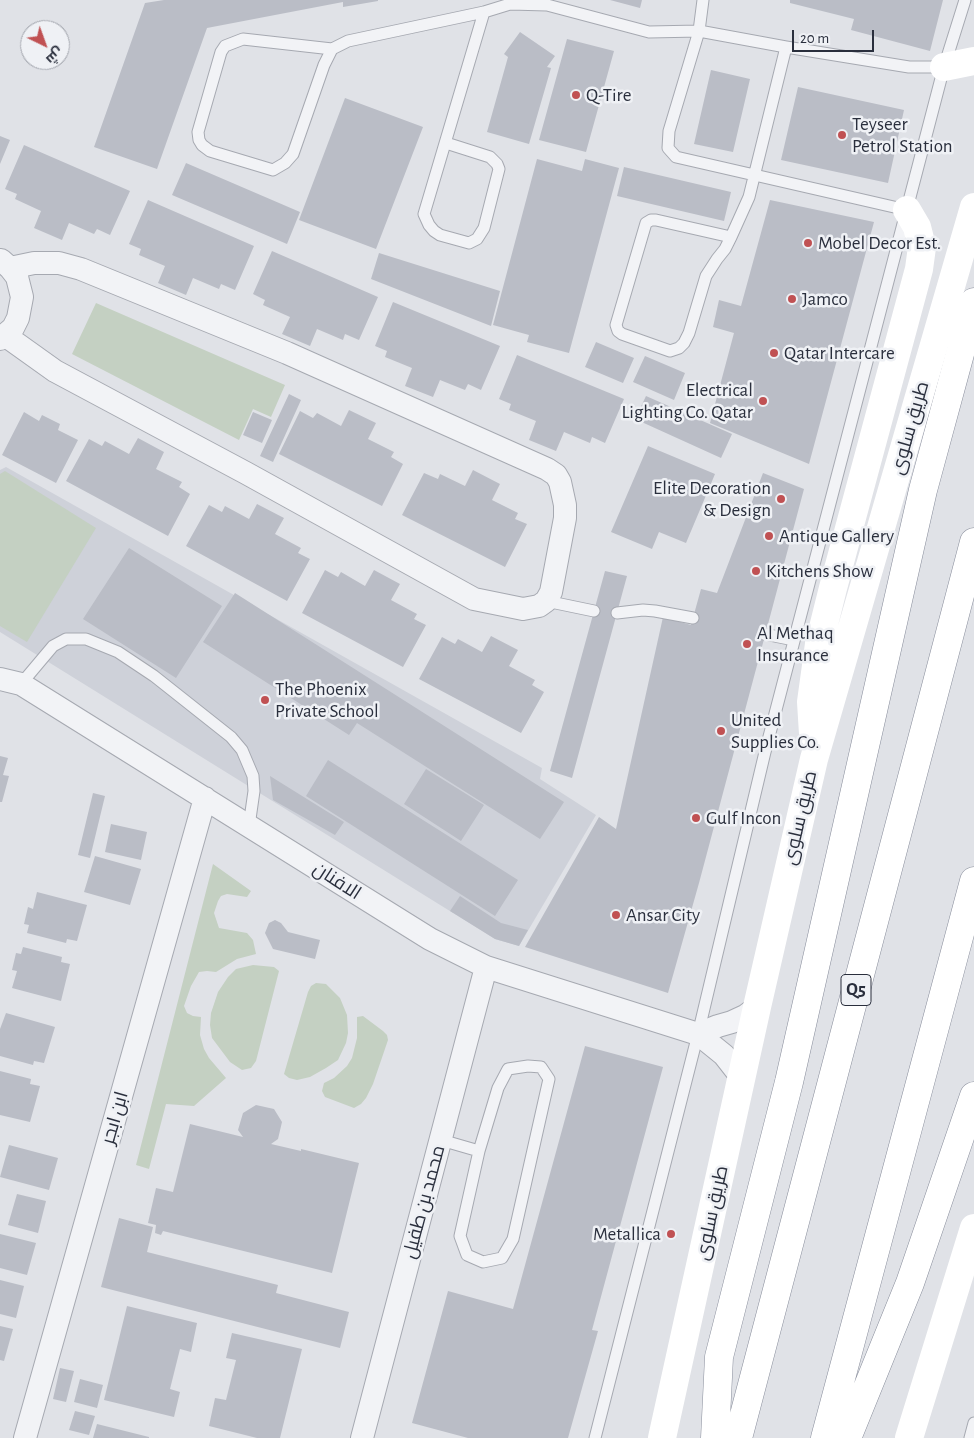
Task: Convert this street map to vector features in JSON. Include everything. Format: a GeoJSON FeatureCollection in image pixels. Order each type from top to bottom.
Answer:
{"type":"FeatureCollection","features":[{"type":"Feature","properties":{"kind":"main road"},"geometry":{"type":"LineString","coordinates":[[944,67],[974,61]]}},
{"type":"Feature","properties":{"kind":"main road","name":"طريق سلوى"},"geometry":{"type":"LineString","coordinates":[[662,1438],[756,1007],[814,759],[974,207]]}},
{"type":"Feature","properties":{"kind":"main road"},"geometry":{"type":"LineString","coordinates":[[814,759],[811,702],[819,644],[919,269],[922,247],[917,227],[907,210]]}},
{"type":"Feature","properties":{"kind":"main road"},"geometry":{"type":"LineString","coordinates":[[715,1438],[719,1357],[789,1082],[923,490],[974,302]]}},
{"type":"Feature","properties":{"kind":"main road","name":"Q5"},"geometry":{"type":"LineString","coordinates":[[738,1438],[974,542]]}},
{"type":"Feature","properties":{"kind":"main road"},"geometry":{"type":"LineString","coordinates":[[825,1438],[974,881]]}},
{"type":"Feature","properties":{"kind":"main road"},"geometry":{"type":"LineString","coordinates":[[847,1438],[910,1283],[974,1096]]}},
{"type":"Feature","properties":{"kind":"main road"},"geometry":{"type":"LineString","coordinates":[[909,1438],[974,1228]]}},
{"type":"Feature","properties":{"kind":"street"},"geometry":{"type":"LineString","coordinates":[[5,264],[59,264],[81,269],[286,353],[535,463],[556,475],[563,489],[565,518],[551,592],[546,601],[539,606],[524,609],[474,600],[254,478],[55,371],[3,338],[13,328],[21,308],[20,287],[16,277],[5,264]]}},
{"type":"Feature","properties":{"kind":"street","name":"الافنان"},"geometry":{"type":"LineString","coordinates":[[10,682],[205,798],[430,939],[486,967],[698,1034],[724,1055],[742,1078]]}},
{"type":"Feature","properties":{"kind":"street","name":"ابن ابجر"},"geometry":{"type":"LineString","coordinates":[[25,1438],[205,798]]}},
{"type":"Feature","properties":{"kind":"street","name":"محمد بن طفيل"},"geometry":{"type":"LineString","coordinates":[[362,1438],[486,967]]}},
{"type":"Feature","properties":{"kind":"street"},"geometry":{"type":"LineString","coordinates":[[698,1034],[745,1016],[756,1007]]}},
{"type":"Feature","properties":{"kind":"lane"},"geometry":{"type":"LineString","coordinates":[[703,0],[699,31],[669,131],[668,148],[676,156],[685,160],[907,210]]}},
{"type":"Feature","properties":{"kind":"lane"},"geometry":{"type":"LineString","coordinates":[[596,1438],[698,1034],[765,752],[944,67],[965,0]]}},
{"type":"Feature","properties":{"kind":"lane"},"geometry":{"type":"LineString","coordinates":[[332,49],[324,65],[293,154],[285,163],[273,170],[264,169],[210,151],[202,145],[198,132],[222,52],[226,46],[243,39],[332,49],[348,41],[484,12],[510,4],[548,5],[649,32],[699,31],[909,67],[944,67]]}},
{"type":"Feature","properties":{"kind":"lane"},"geometry":{"type":"LineString","coordinates":[[446,143],[490,157],[498,164],[499,169],[484,228],[477,239],[469,242],[440,235],[429,226],[424,214],[484,12]]}},
{"type":"Feature","properties":{"kind":"lane"},"geometry":{"type":"LineString","coordinates":[[731,237],[656,220],[651,220],[646,224],[616,325],[618,331],[670,351],[679,348],[689,333],[706,276],[725,249],[731,237],[749,196],[786,47]]}},
{"type":"Feature","properties":{"kind":"lane"},"geometry":{"type":"LineString","coordinates":[[546,601],[594,611]]}},
{"type":"Feature","properties":{"kind":"lane"},"geometry":{"type":"LineString","coordinates":[[617,613],[643,610],[693,618]]}},
{"type":"Feature","properties":{"kind":"lane"},"geometry":{"type":"LineString","coordinates":[[764,634],[794,640]]}},
{"type":"Feature","properties":{"kind":"lane"},"geometry":{"type":"LineString","coordinates":[[10,682],[53,646],[66,639],[86,639],[118,652],[154,676],[231,737],[242,750],[253,776],[254,791],[249,826]]}},
{"type":"Feature","properties":{"kind":"lane"},"geometry":{"type":"LineString","coordinates":[[541,1067],[549,1079],[513,1240],[502,1258],[483,1262],[467,1256],[460,1236],[479,1152],[498,1088],[508,1068],[541,1067]]}},
{"type":"Feature","properties":{"kind":"lane"},"geometry":{"type":"LineString","coordinates":[[441,1140],[479,1152]]}},
{"type":"Feature","properties":{"kind":"lane"},"geometry":{"type":"LineString","coordinates":[[970,1438],[974,1423]]}},
{"type":"Feature","properties":{"kind":"shaded area","name":"The Phoenix Private School"},"geometry":{"type":"Polygon","coordinates":[[[6,467],[542,768],[540,779],[596,815],[519,946],[495,939],[0,632],[0,470],[6,467]]]}},
{"type":"Feature","properties":{"kind":"green space"},"geometry":{"type":"Polygon","coordinates":[[[96,303],[285,385],[271,417],[253,409],[239,440],[72,354],[96,303]]]}},
{"type":"Feature","properties":{"kind":"green space"},"geometry":{"type":"Polygon","coordinates":[[[5,471],[96,528],[27,642],[0,626],[0,474],[5,471]]]}},
{"type":"Feature","properties":{"kind":"green space"},"geometry":{"type":"Polygon","coordinates":[[[213,864],[251,891],[247,897],[227,894],[221,896],[214,913],[219,928],[247,933],[253,940],[256,954],[237,959],[216,972],[199,972],[191,986],[184,1006],[187,1013],[201,1017],[200,1035],[204,1049],[226,1078],[194,1106],[166,1104],[149,1169],[136,1165],[213,864]]]}},
{"type":"Feature","properties":{"kind":"green space"},"geometry":{"type":"Polygon","coordinates":[[[253,965],[274,967],[279,971],[256,1061],[251,1068],[242,1070],[230,1062],[212,1038],[211,1013],[218,992],[228,977],[236,969],[253,965]]]}},
{"type":"Feature","properties":{"kind":"green space"},"geometry":{"type":"Polygon","coordinates":[[[316,983],[326,984],[340,998],[347,1015],[348,1033],[346,1043],[338,1060],[310,1077],[297,1080],[289,1078],[284,1074],[308,992],[311,986],[316,983]]]}},
{"type":"Feature","properties":{"kind":"green space"},"geometry":{"type":"Polygon","coordinates":[[[363,1016],[383,1031],[387,1035],[388,1040],[373,1084],[366,1098],[354,1108],[325,1097],[322,1091],[324,1083],[334,1078],[347,1066],[352,1058],[357,1038],[357,1017],[363,1016]]]}},
{"type":"Feature","properties":{"kind":"building"},"geometry":{"type":"Polygon","coordinates":[[[164,0],[378,1],[343,7],[343,2],[207,28],[157,169],[94,147],[145,3],[164,0]]]}},
{"type":"Feature","properties":{"kind":"building"},"geometry":{"type":"Polygon","coordinates":[[[610,0],[642,0],[640,8],[610,0]]]}},
{"type":"Feature","properties":{"kind":"building"},"geometry":{"type":"Polygon","coordinates":[[[790,0],[943,0],[930,51],[851,30],[854,19],[790,3],[790,0]]]}},
{"type":"Feature","properties":{"kind":"building"},"geometry":{"type":"Polygon","coordinates":[[[520,32],[555,56],[547,67],[551,68],[529,144],[487,132],[508,57],[504,54],[520,32]]]}},
{"type":"Feature","properties":{"kind":"building","name":"Q-Tire"},"geometry":{"type":"Polygon","coordinates":[[[567,39],[614,51],[586,152],[539,140],[567,39]]]}},
{"type":"Feature","properties":{"kind":"building"},"geometry":{"type":"Polygon","coordinates":[[[711,70],[750,79],[733,152],[694,144],[711,70]]]}},
{"type":"Feature","properties":{"kind":"building","name":"Teyseer Petrol Station"},"geometry":{"type":"Polygon","coordinates":[[[798,87],[904,110],[888,183],[781,160],[798,87]]]}},
{"type":"Feature","properties":{"kind":"building"},"geometry":{"type":"Polygon","coordinates":[[[345,98],[423,127],[376,249],[299,220],[345,98]]]}},
{"type":"Feature","properties":{"kind":"building"},"geometry":{"type":"Polygon","coordinates":[[[0,136],[10,140],[0,164],[0,136]]]}},
{"type":"Feature","properties":{"kind":"building"},"geometry":{"type":"Polygon","coordinates":[[[24,145],[130,191],[110,235],[97,229],[94,234],[69,223],[62,240],[34,228],[41,211],[15,199],[17,194],[5,189],[24,145]]]}},
{"type":"Feature","properties":{"kind":"building"},"geometry":{"type":"Polygon","coordinates":[[[537,159],[582,171],[585,159],[619,168],[569,353],[527,342],[529,335],[493,325],[537,159]]]}},
{"type":"Feature","properties":{"kind":"building"},"geometry":{"type":"Polygon","coordinates":[[[186,163],[300,212],[287,244],[172,195],[186,163]]]}},
{"type":"Feature","properties":{"kind":"building"},"geometry":{"type":"Polygon","coordinates":[[[624,167],[731,192],[724,221],[617,196],[624,167]]]}},
{"type":"Feature","properties":{"kind":"building"},"geometry":{"type":"Polygon","coordinates":[[[148,200],[254,246],[235,290],[221,284],[219,289],[193,278],[186,295],[158,283],[165,266],[139,255],[141,249],[129,244],[148,200]]]}},
{"type":"Feature","properties":{"kind":"building"},"geometry":{"type":"Polygon","coordinates":[[[770,200],[874,222],[809,464],[710,423],[734,333],[713,327],[719,300],[741,306],[770,200]]]}},
{"type":"Feature","properties":{"kind":"building"},"geometry":{"type":"Polygon","coordinates":[[[272,251],[378,297],[359,340],[345,334],[343,340],[317,329],[310,346],[282,334],[290,317],[263,305],[265,300],[253,294],[272,251]]]}},
{"type":"Feature","properties":{"kind":"building"},"geometry":{"type":"Polygon","coordinates":[[[379,253],[500,291],[491,326],[371,279],[379,253]]]}},
{"type":"Feature","properties":{"kind":"building"},"geometry":{"type":"Polygon","coordinates":[[[393,302],[500,346],[481,390],[468,384],[465,390],[440,380],[433,397],[405,386],[412,368],[385,357],[387,351],[375,346],[393,302]]]}},
{"type":"Feature","properties":{"kind":"building"},"geometry":{"type":"Polygon","coordinates":[[[596,342],[634,358],[623,383],[585,367],[596,342]]]}},
{"type":"Feature","properties":{"kind":"building"},"geometry":{"type":"Polygon","coordinates":[[[517,355],[624,399],[605,443],[592,437],[590,443],[564,432],[556,451],[529,440],[536,421],[509,410],[511,404],[499,399],[517,355]]]}},
{"type":"Feature","properties":{"kind":"building"},"geometry":{"type":"Polygon","coordinates":[[[645,356],[685,373],[674,400],[633,382],[645,356]]]}},
{"type":"Feature","properties":{"kind":"building"},"geometry":{"type":"Polygon","coordinates":[[[289,394],[301,400],[273,462],[260,456],[289,394]]]}},
{"type":"Feature","properties":{"kind":"building"},"geometry":{"type":"Polygon","coordinates":[[[646,396],[732,434],[721,458],[635,419],[646,396]]]}},
{"type":"Feature","properties":{"kind":"building"},"geometry":{"type":"Polygon","coordinates":[[[349,410],[376,423],[368,439],[394,452],[391,457],[403,464],[382,506],[279,454],[300,411],[313,418],[317,413],[341,426],[349,410]]]}},
{"type":"Feature","properties":{"kind":"building"},"geometry":{"type":"Polygon","coordinates":[[[24,412],[39,421],[42,415],[60,424],[58,430],[78,440],[56,483],[2,455],[24,412]]]}},
{"type":"Feature","properties":{"kind":"building"},"geometry":{"type":"Polygon","coordinates":[[[253,412],[272,420],[262,443],[243,435],[253,412]]]}},
{"type":"Feature","properties":{"kind":"building"},"geometry":{"type":"Polygon","coordinates":[[[138,438],[164,452],[156,469],[182,482],[179,487],[190,494],[168,536],[66,481],[89,439],[102,446],[105,441],[129,454],[138,438]]]}},
{"type":"Feature","properties":{"kind":"building"},"geometry":{"type":"Polygon","coordinates":[[[648,446],[715,474],[686,543],[659,532],[652,549],[611,532],[648,446]]]}},
{"type":"Feature","properties":{"kind":"building"},"geometry":{"type":"Polygon","coordinates":[[[473,470],[500,484],[492,500],[518,513],[515,519],[527,524],[505,567],[402,515],[424,473],[438,479],[440,474],[465,486],[473,470]]]}},
{"type":"Feature","properties":{"kind":"building"},"geometry":{"type":"Polygon","coordinates":[[[763,473],[804,489],[668,993],[525,947],[599,817],[616,829],[663,617],[691,625],[701,589],[717,593],[763,473]]]}},
{"type":"Feature","properties":{"kind":"building"},"geometry":{"type":"Polygon","coordinates":[[[257,504],[284,518],[275,534],[301,548],[298,553],[310,559],[287,601],[186,546],[209,505],[222,512],[225,506],[249,519],[257,504]]]}},
{"type":"Feature","properties":{"kind":"building"},"geometry":{"type":"Polygon","coordinates":[[[129,548],[222,606],[176,678],[83,619],[129,548]]]}},
{"type":"Feature","properties":{"kind":"building"},"geometry":{"type":"Polygon","coordinates":[[[325,570],[338,577],[341,572],[365,586],[374,570],[400,584],[391,600],[417,614],[414,619],[426,625],[403,667],[302,613],[325,570]]]}},
{"type":"Feature","properties":{"kind":"building"},"geometry":{"type":"Polygon","coordinates":[[[605,571],[627,576],[572,778],[550,771],[605,571]]]}},
{"type":"Feature","properties":{"kind":"building"},"geometry":{"type":"Polygon","coordinates":[[[235,593],[564,802],[540,839],[357,723],[349,735],[203,642],[235,593]]]}},
{"type":"Feature","properties":{"kind":"building"},"geometry":{"type":"Polygon","coordinates":[[[491,636],[518,650],[509,666],[535,680],[532,685],[544,692],[521,733],[419,679],[442,637],[455,644],[458,639],[482,652],[491,636]]]}},
{"type":"Feature","properties":{"kind":"building"},"geometry":{"type":"Polygon","coordinates":[[[0,756],[8,758],[3,775],[9,776],[2,802],[0,802],[0,756]]]}},
{"type":"Feature","properties":{"kind":"building"},"geometry":{"type":"Polygon","coordinates":[[[328,760],[518,880],[495,916],[306,796],[328,760]]]}},
{"type":"Feature","properties":{"kind":"building"},"geometry":{"type":"Polygon","coordinates":[[[426,769],[484,805],[461,841],[404,804],[426,769]]]}},
{"type":"Feature","properties":{"kind":"building"},"geometry":{"type":"Polygon","coordinates":[[[270,776],[344,822],[335,835],[273,800],[270,776]]]}},
{"type":"Feature","properties":{"kind":"building"},"geometry":{"type":"Polygon","coordinates":[[[93,793],[105,796],[90,858],[78,855],[93,793]]]}},
{"type":"Feature","properties":{"kind":"building"},"geometry":{"type":"Polygon","coordinates":[[[111,824],[147,832],[141,860],[105,852],[111,824]]]}},
{"type":"Feature","properties":{"kind":"building"},"geometry":{"type":"Polygon","coordinates":[[[95,856],[141,869],[130,905],[84,892],[95,856]]]}},
{"type":"Feature","properties":{"kind":"building"},"geometry":{"type":"Polygon","coordinates":[[[37,892],[87,905],[77,941],[67,939],[66,943],[27,933],[29,925],[24,924],[28,907],[33,909],[37,892]]]}},
{"type":"Feature","properties":{"kind":"building"},"geometry":{"type":"Polygon","coordinates":[[[460,896],[501,923],[528,930],[519,946],[495,939],[450,911],[460,896]]]}},
{"type":"Feature","properties":{"kind":"building"},"geometry":{"type":"Polygon","coordinates":[[[275,920],[281,923],[288,932],[320,940],[315,959],[273,949],[265,933],[269,923],[275,920]]]}},
{"type":"Feature","properties":{"kind":"building"},"geometry":{"type":"Polygon","coordinates":[[[23,947],[62,957],[61,962],[70,964],[61,1001],[12,988],[17,971],[12,970],[16,953],[21,954],[23,947]]]}},
{"type":"Feature","properties":{"kind":"building"},"geometry":{"type":"Polygon","coordinates":[[[6,1013],[55,1027],[44,1063],[34,1061],[33,1065],[0,1056],[0,1029],[6,1013]]]}},
{"type":"Feature","properties":{"kind":"building"},"geometry":{"type":"Polygon","coordinates":[[[585,1046],[663,1067],[592,1330],[598,1331],[568,1438],[468,1438],[412,1423],[448,1291],[513,1309],[585,1046]]]}},
{"type":"Feature","properties":{"kind":"building"},"geometry":{"type":"Polygon","coordinates":[[[0,1071],[31,1079],[30,1084],[40,1086],[30,1122],[0,1115],[0,1071]]]}},
{"type":"Feature","properties":{"kind":"building"},"geometry":{"type":"Polygon","coordinates":[[[256,1105],[274,1109],[282,1122],[278,1139],[271,1144],[359,1163],[332,1273],[163,1231],[161,1235],[155,1233],[156,1225],[148,1223],[156,1188],[173,1192],[190,1124],[243,1137],[238,1130],[243,1113],[256,1105]]]}},
{"type":"Feature","properties":{"kind":"building"},"geometry":{"type":"Polygon","coordinates":[[[9,1145],[58,1158],[49,1190],[0,1177],[9,1145]]]}},
{"type":"Feature","properties":{"kind":"building"},"geometry":{"type":"Polygon","coordinates":[[[17,1194],[46,1201],[38,1233],[8,1225],[17,1194]]]}},
{"type":"Feature","properties":{"kind":"building"},"geometry":{"type":"Polygon","coordinates":[[[119,1218],[153,1227],[147,1252],[278,1285],[276,1293],[349,1312],[340,1348],[101,1287],[119,1218]]]}},
{"type":"Feature","properties":{"kind":"building"},"geometry":{"type":"Polygon","coordinates":[[[0,1234],[36,1243],[27,1275],[0,1268],[0,1234]]]}},
{"type":"Feature","properties":{"kind":"building"},"geometry":{"type":"Polygon","coordinates":[[[0,1280],[24,1286],[16,1318],[0,1314],[0,1280]]]}},
{"type":"Feature","properties":{"kind":"building"},"geometry":{"type":"Polygon","coordinates":[[[127,1306],[197,1323],[191,1352],[180,1349],[170,1389],[180,1392],[174,1417],[104,1400],[127,1306]]]}},
{"type":"Feature","properties":{"kind":"building"},"geometry":{"type":"Polygon","coordinates":[[[0,1326],[13,1329],[4,1361],[0,1360],[0,1326]]]}},
{"type":"Feature","properties":{"kind":"building"},"geometry":{"type":"Polygon","coordinates":[[[232,1333],[302,1349],[280,1438],[257,1438],[209,1426],[215,1398],[226,1400],[236,1360],[226,1358],[232,1333]]]}},
{"type":"Feature","properties":{"kind":"building"},"geometry":{"type":"Polygon","coordinates":[[[60,1368],[74,1371],[66,1402],[53,1399],[60,1368]]]}},
{"type":"Feature","properties":{"kind":"building"},"geometry":{"type":"Polygon","coordinates":[[[80,1379],[103,1385],[97,1408],[74,1402],[80,1379]]]}},
{"type":"Feature","properties":{"kind":"building"},"geometry":{"type":"Polygon","coordinates":[[[75,1411],[95,1416],[89,1435],[69,1430],[75,1411]]]}},
{"type":"Feature","properties":{"kind":"building"},"geometry":{"type":"Polygon","coordinates":[[[97,1424],[149,1437],[149,1438],[93,1438],[97,1424]]]}},
{"type":"Feature","properties":{"kind":"place","name":"Q-Tire"},"geometry":{"type":"Point","coordinates":[576,95]}},
{"type":"Feature","properties":{"kind":"place","name":"Teyseer Petrol Station"},"geometry":{"type":"Point","coordinates":[842,135]}},
{"type":"Feature","properties":{"kind":"place","name":"Mobel Decor Est."},"geometry":{"type":"Point","coordinates":[808,243]}},
{"type":"Feature","properties":{"kind":"place","name":"Jamco"},"geometry":{"type":"Point","coordinates":[792,299]}},
{"type":"Feature","properties":{"kind":"place","name":"Qatar Intercare"},"geometry":{"type":"Point","coordinates":[774,353]}},
{"type":"Feature","properties":{"kind":"place","name":"Electrical Lighting Co. Qatar"},"geometry":{"type":"Point","coordinates":[763,401]}},
{"type":"Feature","properties":{"kind":"place","name":"Elite Decoration & Design"},"geometry":{"type":"Point","coordinates":[781,499]}},
{"type":"Feature","properties":{"kind":"place","name":"Antique Gallery"},"geometry":{"type":"Point","coordinates":[769,536]}},
{"type":"Feature","properties":{"kind":"place","name":"Kitchens Show"},"geometry":{"type":"Point","coordinates":[756,571]}},
{"type":"Feature","properties":{"kind":"place","name":"Al Methaq Insurance"},"geometry":{"type":"Point","coordinates":[747,644]}},
{"type":"Feature","properties":{"kind":"place","name":"The Phoenix Private School"},"geometry":{"type":"Point","coordinates":[265,700]}},
{"type":"Feature","properties":{"kind":"place","name":"United Supplies Co."},"geometry":{"type":"Point","coordinates":[721,731]}},
{"type":"Feature","properties":{"kind":"place","name":"Gulf Incon"},"geometry":{"type":"Point","coordinates":[696,818]}},
{"type":"Feature","properties":{"kind":"place","name":"Ansar City"},"geometry":{"type":"Point","coordinates":[616,915]}},
{"type":"Feature","properties":{"kind":"place","name":"Metallica"},"geometry":{"type":"Point","coordinates":[671,1234]}}]}
